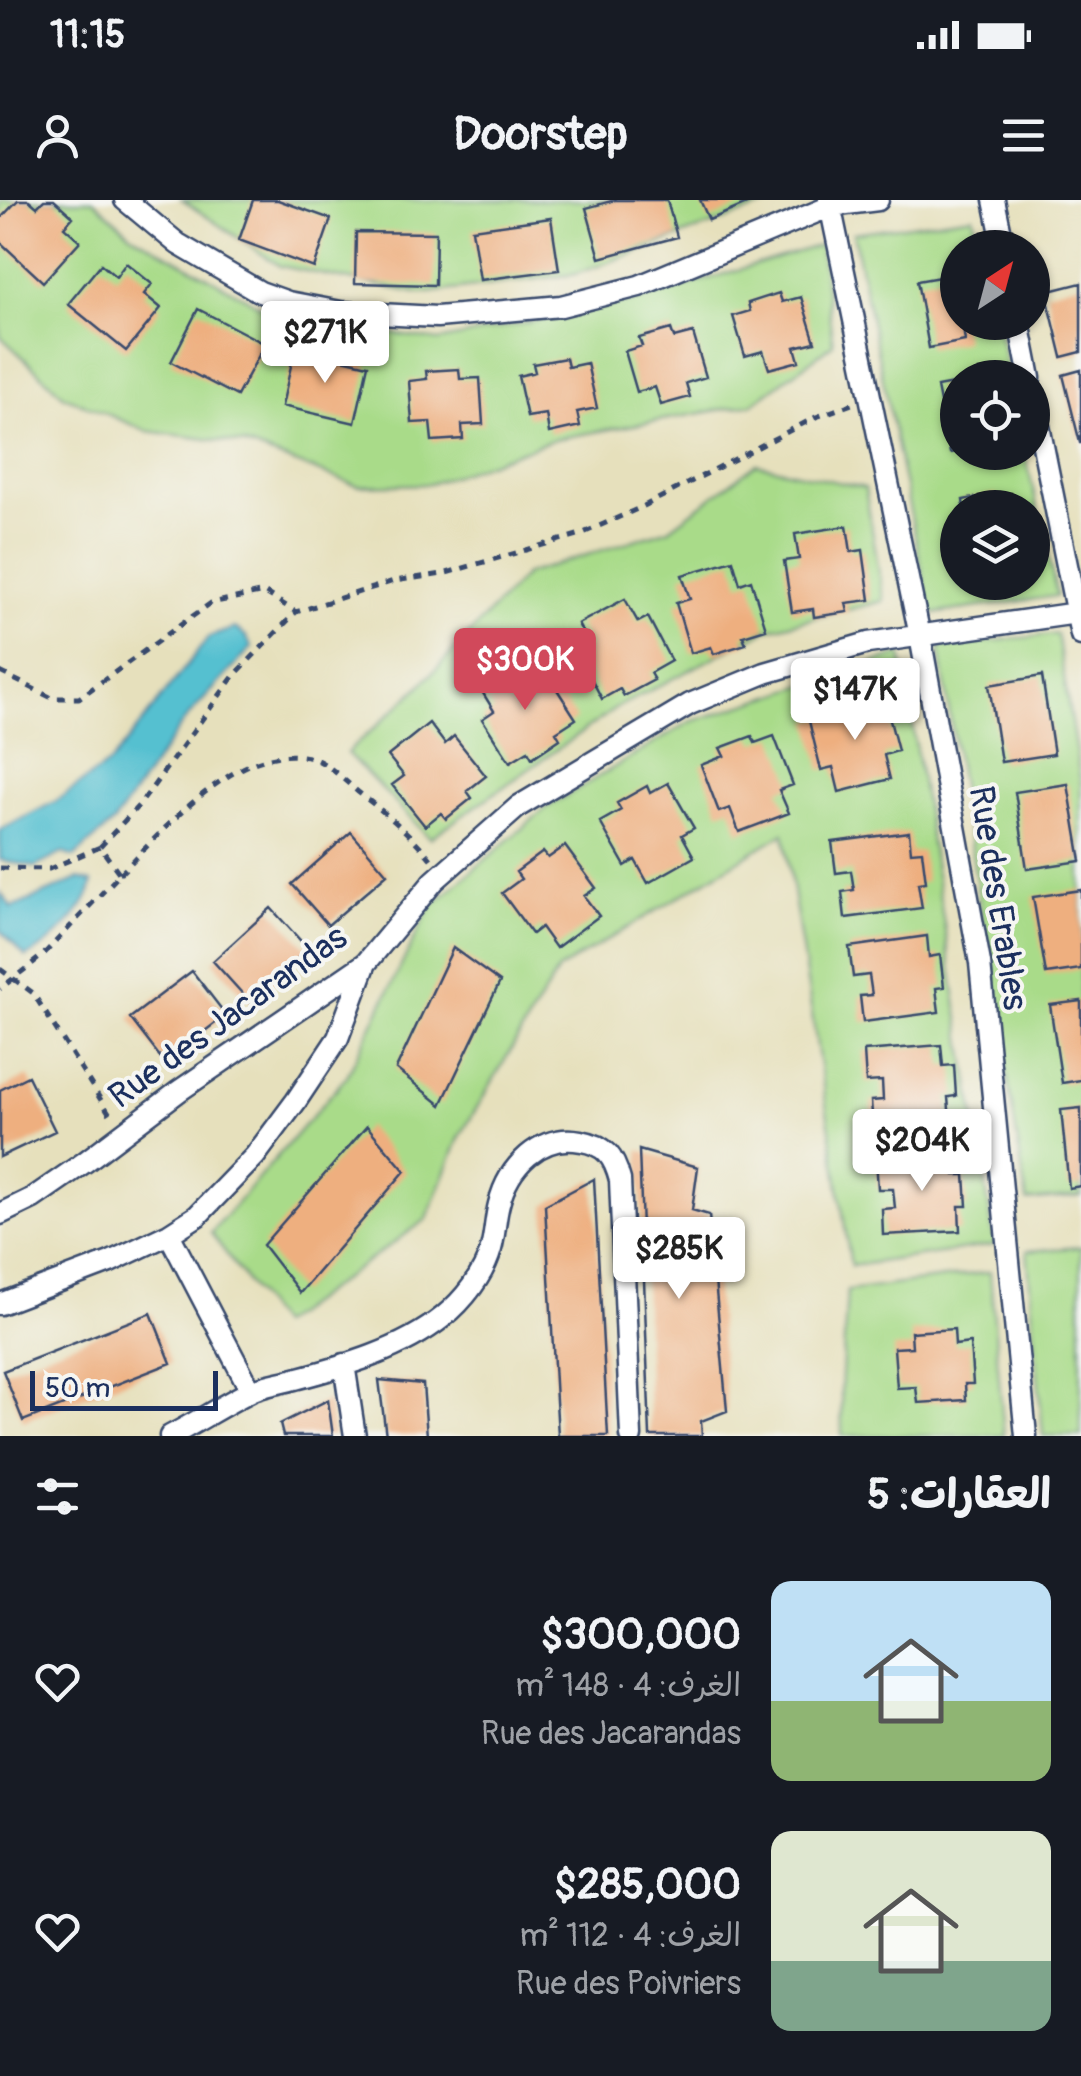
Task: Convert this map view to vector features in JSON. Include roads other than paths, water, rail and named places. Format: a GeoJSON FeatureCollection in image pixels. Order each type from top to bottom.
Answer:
{"type":"FeatureCollection","features":[{"type":"Feature","properties":{"kind":"street"},"geometry":{"type":"LineString","coordinates":[[125,200],[178,244],[260,292],[341,312],[402,317],[530,311],[592,298],[639,286],[830,203],[878,200]]}},
{"type":"Feature","properties":{"kind":"street"},"geometry":{"type":"LineString","coordinates":[[994,200],[1000,230]]}},
{"type":"Feature","properties":{"kind":"street","name":"Rue des Erables"},"geometry":{"type":"LineString","coordinates":[[830,203],[920,636],[980,963],[1026,1436]]}},
{"type":"Feature","properties":{"kind":"street"},"geometry":{"type":"LineString","coordinates":[[1048,470],[1081,635]]}},
{"type":"Feature","properties":{"kind":"street","name":"Rue des Jacarandas"},"geometry":{"type":"LineString","coordinates":[[0,1214],[33,1198],[366,963],[442,873],[519,806],[690,704],[735,684],[868,643],[1077,614]]}},
{"type":"Feature","properties":{"kind":"street"},"geometry":{"type":"LineString","coordinates":[[0,1304],[110,1262],[197,1216],[256,1156],[338,1038],[366,963]]}},
{"type":"Feature","properties":{"kind":"street"},"geometry":{"type":"LineString","coordinates":[[170,1436],[252,1391],[380,1352],[442,1318],[482,1272],[491,1250],[505,1184],[512,1172],[536,1149],[554,1140],[588,1142],[606,1149],[615,1160],[620,1180],[630,1436]]}},
{"type":"Feature","properties":{"kind":"street"},"geometry":{"type":"LineString","coordinates":[[169,1234],[252,1391]]}},
{"type":"Feature","properties":{"kind":"street"},"geometry":{"type":"LineString","coordinates":[[344,1364],[355,1436]]}},
{"type":"Feature","properties":{"kind":"water"},"geometry":{"type":"Polygon","coordinates":[[[235,628],[252,647],[183,722],[114,822],[74,857],[63,853],[35,867],[0,860],[0,830],[56,801],[111,762],[209,637],[235,628]]]}},
{"type":"Feature","properties":{"kind":"water"},"geometry":{"type":"Polygon","coordinates":[[[78,879],[92,882],[84,903],[56,935],[26,957],[0,930],[0,892],[12,908],[78,879]]]}}]}
